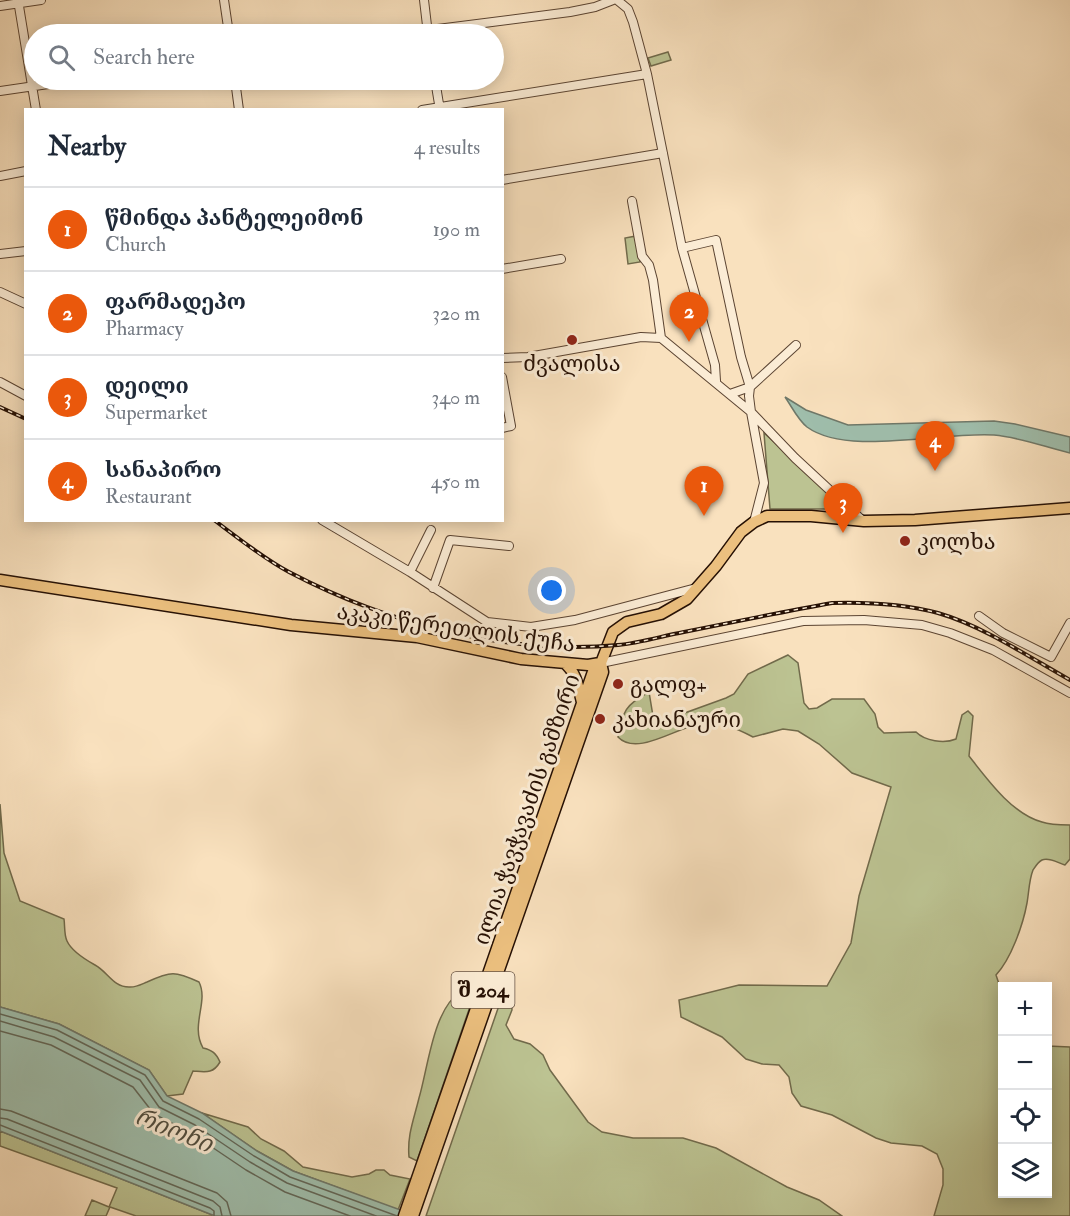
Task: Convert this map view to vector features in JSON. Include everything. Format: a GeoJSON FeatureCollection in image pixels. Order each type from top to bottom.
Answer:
{"type":"FeatureCollection","features":[{"type":"Feature","properties":{"kind":"main road"},"geometry":{"type":"LineString","coordinates":[[754,522],[766,516],[785,515],[864,521],[920,520],[1070,508]]}},
{"type":"Feature","properties":{"kind":"main road","name":"შ 204"},"geometry":{"type":"LineString","coordinates":[[601,663],[610,636],[616,628],[627,622],[661,614],[687,598],[716,566],[741,532],[754,522]]}},
{"type":"Feature","properties":{"kind":"main road","name":"აკაკი წერეთლის ქუჩა"},"geometry":{"type":"LineString","coordinates":[[0,580],[291,625],[417,637],[521,659],[588,665],[601,663]]}},
{"type":"Feature","properties":{"kind":"main road"},"geometry":{"type":"LineString","coordinates":[[565,663],[573,670],[576,677],[582,705]]}},
{"type":"Feature","properties":{"kind":"main road","name":"ილია ჭავჭავაძის გამზირი"},"geometry":{"type":"LineString","coordinates":[[404,1216],[567,765],[603,672],[601,663],[595,666],[582,705],[567,765],[412,1216]]}},
{"type":"Feature","properties":{"kind":"street"},"geometry":{"type":"LineString","coordinates":[[0,6],[41,0]]}},
{"type":"Feature","properties":{"kind":"street"},"geometry":{"type":"LineString","coordinates":[[224,0],[228,24]]}},
{"type":"Feature","properties":{"kind":"street"},"geometry":{"type":"LineString","coordinates":[[424,0],[427,24]]}},
{"type":"Feature","properties":{"kind":"street"},"geometry":{"type":"LineString","coordinates":[[485,24],[595,8],[612,0],[628,9],[647,74],[682,248],[716,365],[716,381]]}},
{"type":"Feature","properties":{"kind":"street"},"geometry":{"type":"LineString","coordinates":[[18,2],[24,38]]}},
{"type":"Feature","properties":{"kind":"street"},"geometry":{"type":"LineString","coordinates":[[436,90],[439,108],[647,74]]}},
{"type":"Feature","properties":{"kind":"street"},"geometry":{"type":"LineString","coordinates":[[0,91],[24,87]]}},
{"type":"Feature","properties":{"kind":"street"},"geometry":{"type":"LineString","coordinates":[[33,90],[36,108]]}},
{"type":"Feature","properties":{"kind":"street"},"geometry":{"type":"LineString","coordinates":[[236,90],[239,108]]}},
{"type":"Feature","properties":{"kind":"street"},"geometry":{"type":"LineString","coordinates":[[504,180],[663,153]]}},
{"type":"Feature","properties":{"kind":"street"},"geometry":{"type":"LineString","coordinates":[[0,176],[24,171]]}},
{"type":"Feature","properties":{"kind":"street"},"geometry":{"type":"LineString","coordinates":[[632,201],[642,256],[649,265],[653,280],[661,338]]}},
{"type":"Feature","properties":{"kind":"street"},"geometry":{"type":"LineString","coordinates":[[682,248],[716,240],[741,357],[750,387],[751,412],[764,483],[754,522]]}},
{"type":"Feature","properties":{"kind":"street"},"geometry":{"type":"LineString","coordinates":[[0,254],[24,251]]}},
{"type":"Feature","properties":{"kind":"street"},"geometry":{"type":"LineString","coordinates":[[504,269],[561,259]]}},
{"type":"Feature","properties":{"kind":"street"},"geometry":{"type":"LineString","coordinates":[[0,292],[24,303]]}},
{"type":"Feature","properties":{"kind":"street"},"geometry":{"type":"LineString","coordinates":[[504,358],[528,357],[641,337],[661,338],[730,393],[795,458],[864,521]]}},
{"type":"Feature","properties":{"kind":"street"},"geometry":{"type":"LineString","coordinates":[[730,393],[750,387],[796,345]]}},
{"type":"Feature","properties":{"kind":"street"},"geometry":{"type":"LineString","coordinates":[[0,382],[24,395]]}},
{"type":"Feature","properties":{"kind":"street"},"geometry":{"type":"LineString","coordinates":[[504,388],[511,426],[504,428]]}},
{"type":"Feature","properties":{"kind":"street"},"geometry":{"type":"LineString","coordinates":[[325,522],[410,572],[487,622],[531,627],[575,620],[697,588]]}},
{"type":"Feature","properties":{"kind":"street"},"geometry":{"type":"LineString","coordinates":[[410,572],[431,530]]}},
{"type":"Feature","properties":{"kind":"street"},"geometry":{"type":"LineString","coordinates":[[433,588],[450,540],[509,546]]}},
{"type":"Feature","properties":{"kind":"street"},"geometry":{"type":"LineString","coordinates":[[979,616],[1003,633],[1051,657],[1070,623]]}},
{"type":"Feature","properties":{"kind":"street","name":"აკაკი წერეთლის ქუჩა"},"geometry":{"type":"LineString","coordinates":[[601,663],[803,621],[864,620],[922,625],[950,633],[993,650],[1070,693]]}},
{"type":"Feature","properties":{"kind":"green space"},"geometry":{"type":"Polygon","coordinates":[[[668,52],[671,60],[651,66],[648,58],[668,52]]]}},
{"type":"Feature","properties":{"kind":"green space"},"geometry":{"type":"Polygon","coordinates":[[[636,236],[640,262],[628,264],[625,238],[636,236]]]}},
{"type":"Feature","properties":{"kind":"green space"},"geometry":{"type":"Polygon","coordinates":[[[764,433],[849,509],[770,509],[764,433]]]}},
{"type":"Feature","properties":{"kind":"green space"},"geometry":{"type":"Polygon","coordinates":[[[788,655],[798,663],[804,703],[809,709],[817,708],[832,699],[864,699],[875,714],[878,727],[884,733],[916,732],[929,739],[951,741],[956,739],[962,715],[968,711],[973,716],[969,756],[992,785],[1010,804],[1031,818],[1048,824],[1070,825],[1070,859],[1065,865],[1045,859],[1033,870],[1019,931],[1007,960],[996,975],[998,982],[998,1198],[1052,1198],[1052,1046],[1070,1047],[1070,1216],[934,1216],[943,1185],[943,1169],[937,1154],[922,1146],[891,1143],[876,1138],[832,1115],[801,1106],[792,1093],[789,1077],[779,1065],[762,1064],[746,1059],[722,1037],[681,1017],[679,1000],[739,985],[827,986],[851,943],[859,896],[891,787],[852,773],[819,744],[798,731],[783,729],[753,737],[728,726],[707,723],[636,744],[618,737],[626,710],[649,692],[653,716],[657,723],[734,694],[748,674],[788,655]]]}},
{"type":"Feature","properties":{"kind":"green space"},"geometry":{"type":"Polygon","coordinates":[[[0,804],[4,853],[20,901],[64,919],[66,939],[76,952],[123,986],[136,986],[168,974],[178,974],[199,982],[202,990],[198,1031],[200,1039],[203,1048],[213,1052],[220,1062],[212,1070],[193,1071],[183,1094],[167,1096],[149,1070],[59,1024],[0,1007],[0,804]]]}},
{"type":"Feature","properties":{"kind":"green space"},"geometry":{"type":"Polygon","coordinates":[[[461,985],[476,989],[417,1161],[409,1157],[411,1127],[433,1040],[443,1012],[460,992],[461,985]]]}},
{"type":"Feature","properties":{"kind":"green space"},"geometry":{"type":"Polygon","coordinates":[[[503,994],[511,996],[512,1010],[506,1025],[514,1039],[530,1044],[543,1055],[550,1070],[588,1122],[602,1132],[633,1138],[683,1138],[716,1148],[787,1187],[819,1200],[842,1216],[426,1216],[503,994]]]}},
{"type":"Feature","properties":{"kind":"green space"},"geometry":{"type":"Polygon","coordinates":[[[202,1113],[248,1127],[261,1139],[284,1151],[303,1167],[352,1177],[384,1170],[390,1175],[410,1179],[398,1210],[293,1171],[257,1151],[202,1113]]]}},
{"type":"Feature","properties":{"kind":"green space"},"geometry":{"type":"Polygon","coordinates":[[[0,1131],[215,1216],[136,1216],[110,1207],[106,1216],[85,1216],[92,1200],[109,1207],[117,1188],[0,1146],[0,1131]]]}},
{"type":"Feature","properties":{"kind":"water"},"geometry":{"type":"Polygon","coordinates":[[[785,397],[806,410],[848,425],[994,421],[1015,424],[1070,437],[1070,453],[994,435],[871,442],[825,436],[807,427],[785,397]]]}},
{"type":"Feature","properties":{"kind":"water","name":"რიონი"},"geometry":{"type":"Polygon","coordinates":[[[0,1007],[59,1024],[149,1070],[167,1096],[202,1113],[257,1151],[293,1171],[417,1216],[215,1216],[0,1131],[0,1007]]]}},
{"type":"Feature","properties":{"kind":"railway"},"geometry":{"type":"LineString","coordinates":[[0,407],[24,418]]}},
{"type":"Feature","properties":{"kind":"railway"},"geometry":{"type":"LineString","coordinates":[[217,522],[251,548],[289,572],[366,607],[407,621],[491,640],[576,647],[618,645],[832,603],[885,604],[925,610],[955,619],[1006,643],[1070,680]]}},
{"type":"Feature","properties":{"kind":"place","name":"ძვალისა"},"geometry":{"type":"Point","coordinates":[572,340]}},
{"type":"Feature","properties":{"kind":"place","name":"ფარმადეპო"},"geometry":{"type":"Point","coordinates":[689,342]}},
{"type":"Feature","properties":{"kind":"place","name":"სანაპირო"},"geometry":{"type":"Point","coordinates":[935,471]}},
{"type":"Feature","properties":{"kind":"place","name":"წმინდა პანტელეიმონ"},"geometry":{"type":"Point","coordinates":[704,516]}},
{"type":"Feature","properties":{"kind":"place","name":"დეილი"},"geometry":{"type":"Point","coordinates":[843,533]}},
{"type":"Feature","properties":{"kind":"place","name":"კოლხა"},"geometry":{"type":"Point","coordinates":[905,541]}},
{"type":"Feature","properties":{"kind":"place","name":"გალფ+"},"geometry":{"type":"Point","coordinates":[618,684]}},
{"type":"Feature","properties":{"kind":"place","name":"კახიანაური"},"geometry":{"type":"Point","coordinates":[600,719]}}]}
